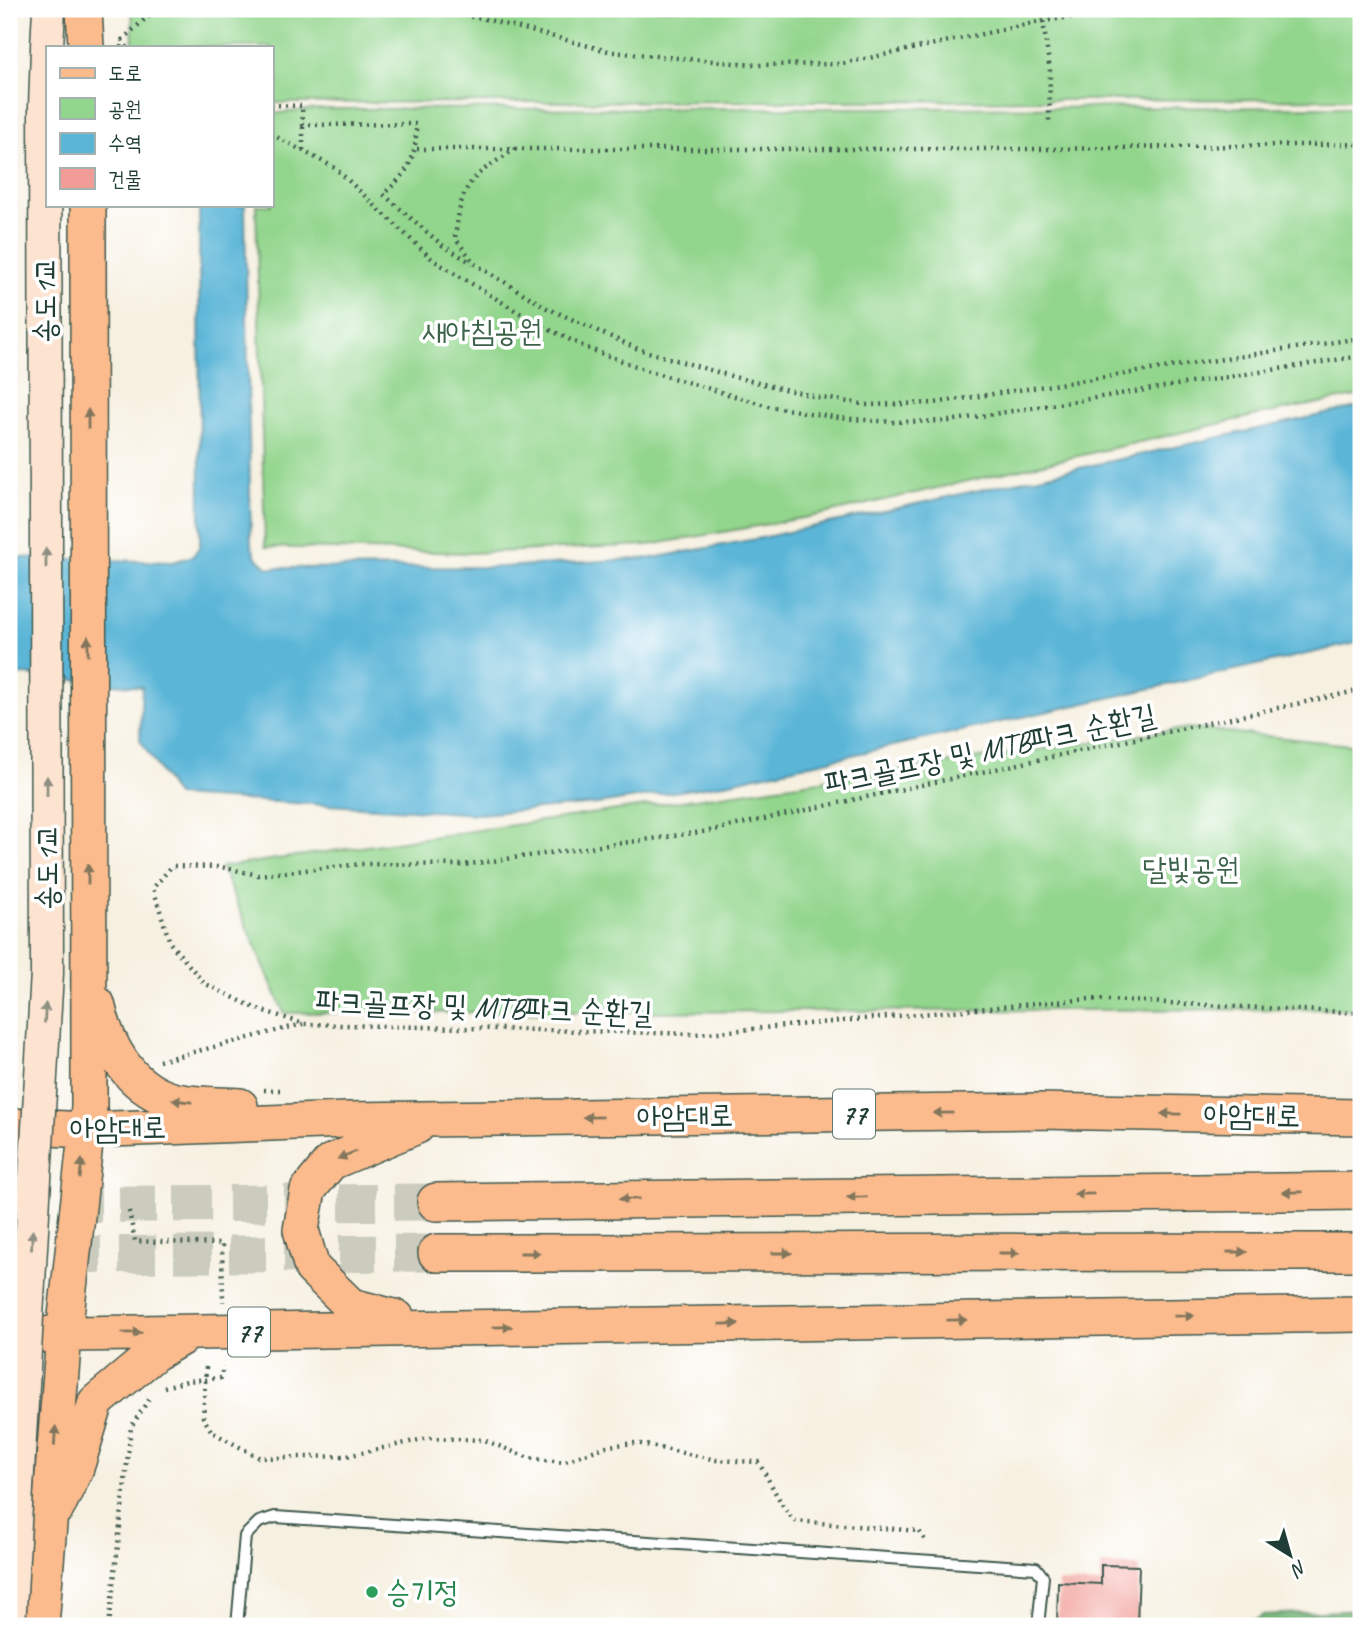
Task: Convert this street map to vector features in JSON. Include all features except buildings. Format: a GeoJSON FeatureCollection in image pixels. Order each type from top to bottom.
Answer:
{"type":"FeatureCollection","features":[{"type":"Feature","properties":{"kind":"highway"},"geometry":{"type":"LineString","coordinates":[[436,1202],[1361,1191]]}},
{"type":"Feature","properties":{"kind":"highway"},"geometry":{"type":"LineString","coordinates":[[437,1253],[1361,1252]]}},
{"type":"Feature","properties":{"kind":"main road","name":"송도1교"},"geometry":{"type":"LineString","coordinates":[[47,46],[49,9]]}},
{"type":"Feature","properties":{"kind":"main road"},"geometry":{"type":"LineString","coordinates":[[84,9],[86,46]]}},
{"type":"Feature","properties":{"kind":"main road","name":"송도1교"},"geometry":{"type":"LineString","coordinates":[[9,1626],[47,974],[46,78]]}},
{"type":"Feature","properties":{"kind":"main road"},"geometry":{"type":"LineString","coordinates":[[41,1626],[64,1334],[89,1107],[88,206]]}},
{"type":"Feature","properties":{"kind":"main road"},"geometry":{"type":"LineString","coordinates":[[87,942],[97,1008],[124,1069],[139,1083],[170,1100],[347,1120]]}},
{"type":"Feature","properties":{"kind":"main road","name":"아암대로"},"geometry":{"type":"LineString","coordinates":[[9,1126],[86,1130],[347,1120],[1038,1111],[1361,1117]]}},
{"type":"Feature","properties":{"kind":"main road"},"geometry":{"type":"LineString","coordinates":[[433,1119],[331,1161],[308,1190],[301,1230],[312,1268],[351,1306],[434,1328]]}},
{"type":"Feature","properties":{"kind":"main road","name":"77"},"geometry":{"type":"LineString","coordinates":[[9,1335],[1361,1314]]}},
{"type":"Feature","properties":{"kind":"main road"},"geometry":{"type":"LineString","coordinates":[[48,1526],[76,1468],[96,1402],[155,1353],[190,1333]]}},
{"type":"Feature","properties":{"kind":"lane"},"geometry":{"type":"LineString","coordinates":[[237,1626],[245,1536],[259,1522],[275,1517],[1036,1568],[1042,1577],[1038,1626]]}},
{"type":"Feature","properties":{"kind":"path"},"geometry":{"type":"LineString","coordinates":[[121,46],[122,40],[146,18],[166,9]]}},
{"type":"Feature","properties":{"kind":"path"},"geometry":{"type":"LineString","coordinates":[[422,9],[485,19],[612,52],[757,65],[841,64],[1043,22],[1131,9]]}},
{"type":"Feature","properties":{"kind":"path"},"geometry":{"type":"LineString","coordinates":[[1043,22],[1050,71],[1049,124]]}},
{"type":"Feature","properties":{"kind":"path"},"geometry":{"type":"LineString","coordinates":[[122,40],[126,46]]}},
{"type":"Feature","properties":{"kind":"path"},"geometry":{"type":"LineString","coordinates":[[273,105],[302,106],[303,150]]}},
{"type":"Feature","properties":{"kind":"path"},"geometry":{"type":"LineString","coordinates":[[303,125],[416,124],[417,149],[400,179],[383,194],[442,246],[547,309],[638,349],[734,377],[868,405],[958,400],[1361,338]]}},
{"type":"Feature","properties":{"kind":"path"},"geometry":{"type":"LineString","coordinates":[[273,135],[335,169],[433,260],[536,323],[587,348],[649,371],[768,406],[839,418],[893,422],[949,421],[1361,356]]}},
{"type":"Feature","properties":{"kind":"path"},"geometry":{"type":"LineString","coordinates":[[417,149],[1049,149],[1361,144]]}},
{"type":"Feature","properties":{"kind":"path"},"geometry":{"type":"LineString","coordinates":[[475,264],[455,239],[459,202],[477,172],[516,149]]}},
{"type":"Feature","properties":{"kind":"path","name":"파크골프장 및 MTB파크 순환길"},"geometry":{"type":"LineString","coordinates":[[1361,691],[709,831],[463,865],[361,864],[258,875],[221,867],[172,866],[153,888],[170,943],[204,983],[255,1008],[304,1024],[696,1034],[1089,999],[1361,1013]]}},
{"type":"Feature","properties":{"kind":"path"},"geometry":{"type":"LineString","coordinates":[[147,1064],[304,1024]]}},
{"type":"Feature","properties":{"kind":"path"},"geometry":{"type":"LineString","coordinates":[[129,1212],[135,1241],[222,1244],[223,1303]]}},
{"type":"Feature","properties":{"kind":"path"},"geometry":{"type":"LineString","coordinates":[[109,1626],[131,1427],[148,1400],[167,1385],[221,1378],[222,1366]]}},
{"type":"Feature","properties":{"kind":"path"},"geometry":{"type":"LineString","coordinates":[[206,1367],[204,1417],[212,1432],[260,1458],[347,1456],[428,1438],[485,1440],[529,1458],[563,1462],[607,1446],[636,1443],[716,1461],[758,1462],[777,1490],[782,1507],[795,1521],[919,1531],[929,1546]]}},
{"type":"Feature","properties":{"kind":"green space"},"geometry":{"type":"Polygon","coordinates":[[[132,9],[1361,9],[1361,99],[273,103],[273,46],[133,46],[132,9]]]}},
{"type":"Feature","properties":{"kind":"green space","name":"새아침공원"},"geometry":{"type":"Polygon","coordinates":[[[1361,107],[1361,395],[1258,415],[814,516],[649,545],[470,553],[265,547],[256,206],[273,206],[273,114],[315,109],[1361,107]]]}},
{"type":"Feature","properties":{"kind":"green space","name":"달빛공원"},"geometry":{"type":"Polygon","coordinates":[[[1189,728],[1361,746],[1361,1009],[284,1013],[221,867],[1189,728]]]}},
{"type":"Feature","properties":{"kind":"green space"},"geometry":{"type":"Polygon","coordinates":[[[1361,1610],[1361,1626],[1247,1626],[1263,1615],[1361,1610]]]}},
{"type":"Feature","properties":{"kind":"water"},"geometry":{"type":"Polygon","coordinates":[[[199,206],[245,206],[251,544],[256,557],[268,568],[502,567],[652,558],[761,538],[1361,406],[1361,642],[717,785],[599,804],[478,814],[176,796],[140,740],[142,687],[9,673],[9,557],[173,562],[193,556],[200,546],[199,206]]]}},
{"type":"Feature","properties":{"kind":"tunnel"},"geometry":{"type":"LineString","coordinates":[[9,1205],[436,1202]]}},
{"type":"Feature","properties":{"kind":"tunnel"},"geometry":{"type":"LineString","coordinates":[[9,1255],[437,1253]]}},
{"type":"Feature","properties":{"kind":"place","name":"승기정"},"geometry":{"type":"Point","coordinates":[372,1592]}}]}
